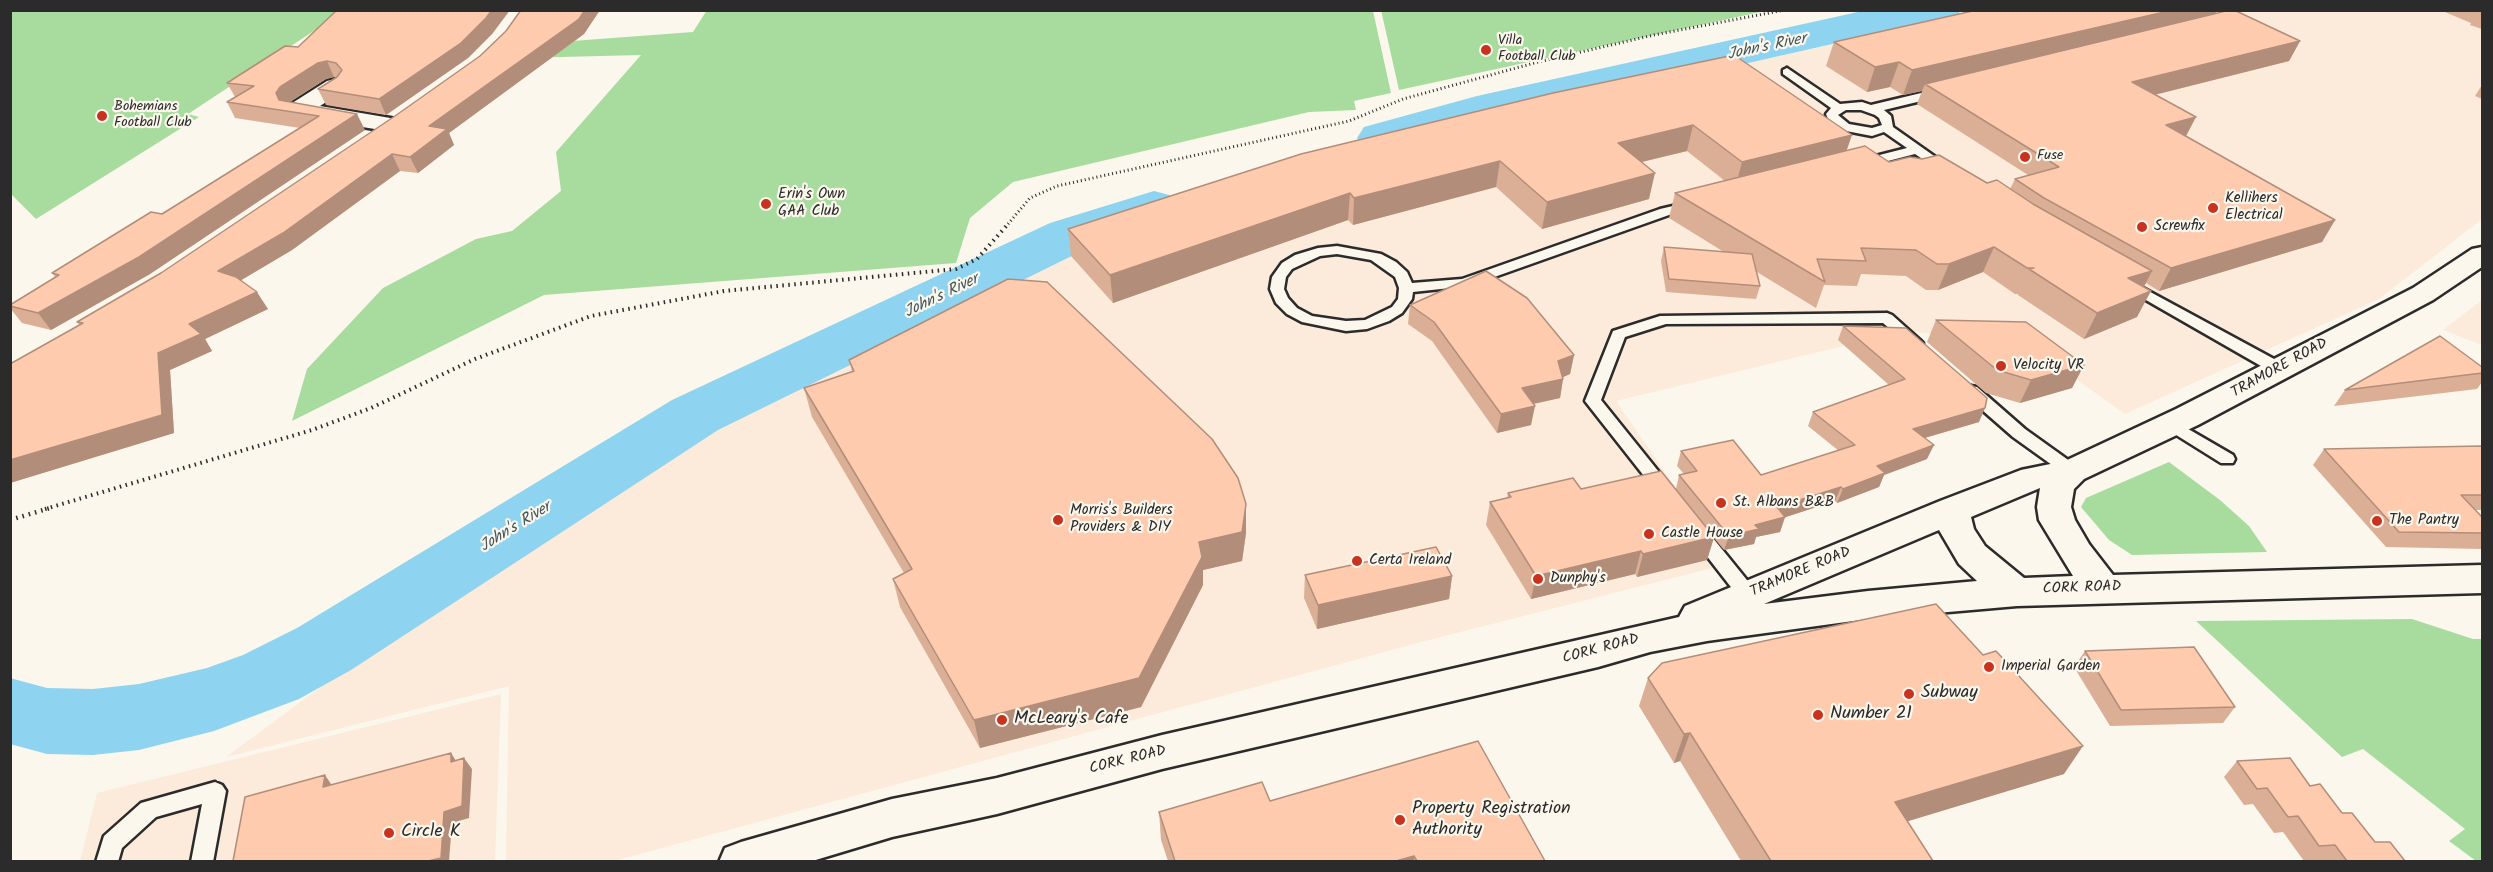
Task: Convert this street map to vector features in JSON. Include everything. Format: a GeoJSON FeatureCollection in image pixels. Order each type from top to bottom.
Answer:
{"type":"FeatureCollection","features":[{"type":"Feature","properties":{"kind":"main road"},"geometry":{"type":"LineString","coordinates":[[335,86],[298,110],[393,125]]}},
{"type":"Feature","properties":{"kind":"main road","name":"TRAMORE ROAD"},"geometry":{"type":"LineString","coordinates":[[1650,637],[2033,478],[2072,471],[2280,370],[2432,289],[2482,255]]}},
{"type":"Feature","properties":{"kind":"main road","name":"TRAMORE ROAD"},"geometry":{"type":"LineString","coordinates":[[2072,471],[2060,483],[2055,494],[2057,520],[2076,553],[2102,588]]}},
{"type":"Feature","properties":{"kind":"main road"},"geometry":{"type":"LineString","coordinates":[[1952,510],[1957,531],[1972,555],[1998,579],[2017,592]]}},
{"type":"Feature","properties":{"kind":"main road","name":"CORK ROAD"},"geometry":{"type":"LineString","coordinates":[[741,861],[892,818],[998,796],[1162,752],[1598,652],[1650,637],[1707,626],[1829,609],[2017,592],[2482,579]]}},
{"type":"Feature","properties":{"kind":"lane"},"geometry":{"type":"LineString","coordinates":[[1787,72],[1838,108]]}},
{"type":"Feature","properties":{"kind":"lane"},"geometry":{"type":"LineString","coordinates":[[1871,109],[1952,89]]}},
{"type":"Feature","properties":{"kind":"lane"},"geometry":{"type":"LineString","coordinates":[[1886,128],[1888,120],[1885,116],[1871,109],[1853,105],[1838,108],[1832,114],[1834,119],[1845,127],[1863,132],[1886,128],[1961,178]]}},
{"type":"Feature","properties":{"kind":"lane"},"geometry":{"type":"LineString","coordinates":[[1849,166],[1918,149]]}},
{"type":"Feature","properties":{"kind":"lane"},"geometry":{"type":"LineString","coordinates":[[1406,288],[1464,283],[1665,212],[1700,204]]}},
{"type":"Feature","properties":{"kind":"lane"},"geometry":{"type":"LineString","coordinates":[[1337,250],[1376,257],[1391,265],[1402,275],[1406,288],[1405,299],[1397,310],[1384,318],[1366,324],[1347,326],[1307,319],[1292,311],[1281,300],[1277,289],[1279,277],[1287,266],[1309,255],[1337,250]]}},
{"type":"Feature","properties":{"kind":"lane"},"geometry":{"type":"LineString","coordinates":[[2121,280],[2280,370]]}},
{"type":"Feature","properties":{"kind":"lane"},"geometry":{"type":"LineString","coordinates":[[1674,503],[1593,401],[1618,334],[1665,319],[1887,318],[1931,357]]}},
{"type":"Feature","properties":{"kind":"lane"},"geometry":{"type":"LineString","coordinates":[[1957,380],[2019,433],[2072,471]]}},
{"type":"Feature","properties":{"kind":"lane"},"geometry":{"type":"LineString","coordinates":[[2171,424],[2227,459]]}},
{"type":"Feature","properties":{"kind":"lane"},"geometry":{"type":"LineString","coordinates":[[1689,521],[1748,595]]}},
{"type":"Feature","properties":{"kind":"lane"},"geometry":{"type":"LineString","coordinates":[[107,861],[112,843],[149,810],[214,791],[202,861]]}},
{"type":"Feature","properties":{"kind":"path"},"geometry":{"type":"LineString","coordinates":[[10,520],[312,430],[371,408],[486,355],[591,316],[714,292],[956,269],[977,259],[985,252],[1030,198],[1057,186],[1349,121],[1403,99],[1548,59],[1654,35],[1785,10]]}},
{"type":"Feature","properties":{"kind":"shaded area"},"geometry":{"type":"Polygon","coordinates":[[[1986,11],[2482,11],[2482,219],[2379,299],[2125,414],[2046,358],[1988,339],[1905,331],[1616,401],[1728,564],[1421,642],[614,861],[506,861],[509,686],[226,757],[404,626],[742,411],[1076,243],[1568,102],[1986,11]]]}},
{"type":"Feature","properties":{"kind":"shaded area"},"geometry":{"type":"Polygon","coordinates":[[[2482,300],[2482,345],[2443,330],[2482,300]]]}},
{"type":"Feature","properties":{"kind":"shaded area"},"geometry":{"type":"Polygon","coordinates":[[[501,694],[495,861],[80,862],[97,793],[501,694]]]}},
{"type":"Feature","properties":{"kind":"green space","name":"Erin's Own GAA Club"},"geometry":{"type":"Polygon","coordinates":[[[707,10],[1373,11],[1391,93],[1354,101],[1356,110],[1309,112],[1013,182],[970,218],[956,263],[544,295],[292,421],[307,369],[383,288],[476,239],[512,231],[561,191],[556,152],[641,55],[521,58],[532,44],[693,32],[707,10]]]}},
{"type":"Feature","properties":{"kind":"green space","name":"Villa Football Club"},"geometry":{"type":"Polygon","coordinates":[[[1381,10],[1765,10],[1765,11],[1399,90],[1381,10]]]}},
{"type":"Feature","properties":{"kind":"green space","name":"Bohemians Football Club"},"geometry":{"type":"Polygon","coordinates":[[[10,11],[344,11],[188,114],[199,117],[36,219],[11,194],[10,11]]]}},
{"type":"Feature","properties":{"kind":"green space"},"geometry":{"type":"Polygon","coordinates":[[[2169,462],[2220,500],[2249,526],[2267,552],[2132,555],[2109,540],[2081,507],[2086,498],[2169,462]]]}},
{"type":"Feature","properties":{"kind":"green space"},"geometry":{"type":"Polygon","coordinates":[[[2412,619],[2473,639],[2482,639],[2482,861],[2476,861],[2449,841],[2465,829],[2363,749],[2342,757],[2196,621],[2412,619]]]}},
{"type":"Feature","properties":{"kind":"building"},"geometry":{"type":"Polygon","coordinates":[[[337,10],[492,10],[461,43],[379,99],[318,89],[337,77],[342,70],[336,63],[327,61],[318,63],[280,87],[276,93],[279,100],[357,114],[139,257],[38,313],[10,306],[59,275],[52,273],[151,212],[162,214],[319,116],[227,102],[254,86],[227,83],[285,46],[298,47],[337,10]]]}},
{"type":"Feature","properties":{"kind":"building"},"geometry":{"type":"Polygon","coordinates":[[[521,10],[585,10],[579,19],[429,126],[447,129],[410,157],[392,154],[283,233],[218,271],[236,277],[257,292],[189,324],[201,334],[158,353],[162,415],[10,460],[10,364],[83,323],[77,322],[161,273],[395,116],[480,56],[506,31],[521,10]]]}},
{"type":"Feature","properties":{"kind":"building"},"geometry":{"type":"Polygon","coordinates":[[[1977,10],[2173,10],[1912,70],[1899,62],[1875,67],[1834,42],[1977,10]]]}},
{"type":"Feature","properties":{"kind":"building"},"geometry":{"type":"Polygon","coordinates":[[[2230,10],[2300,41],[2132,82],[2196,117],[2166,125],[2335,220],[2171,268],[2044,198],[2015,179],[2059,167],[1925,84],[2230,10]]]}},
{"type":"Feature","properties":{"kind":"building"},"geometry":{"type":"Polygon","coordinates":[[[1734,55],[1852,135],[1742,162],[1693,125],[1618,143],[1655,173],[1547,202],[1500,161],[1354,198],[1350,193],[1110,275],[1068,229],[1301,154],[1553,93],[1734,55]]]}},
{"type":"Feature","properties":{"kind":"building"},"geometry":{"type":"Polygon","coordinates":[[[1865,146],[1889,162],[1910,157],[1922,159],[1939,155],[1987,183],[1997,180],[2033,204],[2152,271],[2128,278],[2151,291],[2097,313],[2029,269],[2034,268],[2027,268],[1994,247],[1949,264],[1937,264],[1916,250],[1861,248],[1866,261],[1817,259],[1825,282],[1675,193],[1865,146]]]}},
{"type":"Feature","properties":{"kind":"building"},"geometry":{"type":"Polygon","coordinates":[[[1664,247],[1752,254],[1760,286],[1669,279],[1664,247]]]}},
{"type":"Feature","properties":{"kind":"building"},"geometry":{"type":"Polygon","coordinates":[[[1486,271],[1527,298],[1574,355],[1558,361],[1563,379],[1522,388],[1535,406],[1501,414],[1434,322],[1410,305],[1486,271]]]}},
{"type":"Feature","properties":{"kind":"building","name":"Morris's Builders Providers & DIY"},"geometry":{"type":"Polygon","coordinates":[[[1008,279],[1047,282],[1212,439],[1238,478],[1246,504],[1242,532],[1199,542],[1202,557],[1139,678],[974,720],[893,579],[912,569],[804,388],[854,371],[849,360],[1008,279]]]}},
{"type":"Feature","properties":{"kind":"building"},"geometry":{"type":"Polygon","coordinates":[[[1936,320],[2026,322],[2084,365],[2031,380],[1997,370],[1936,320]]]}},
{"type":"Feature","properties":{"kind":"building"},"geometry":{"type":"Polygon","coordinates":[[[1843,326],[1906,328],[1987,398],[1985,408],[1913,429],[1934,445],[1877,466],[1885,473],[1843,489],[1841,487],[1777,507],[1785,517],[1755,525],[1759,529],[1729,536],[1679,475],[1697,471],[1681,451],[1733,440],[1761,475],[1855,445],[1813,412],[1905,379],[1843,326]]]}},
{"type":"Feature","properties":{"kind":"building"},"geometry":{"type":"Polygon","coordinates":[[[2440,336],[2482,367],[2482,373],[2345,390],[2440,336]]]}},
{"type":"Feature","properties":{"kind":"building"},"geometry":{"type":"Polygon","coordinates":[[[2482,446],[2482,495],[2461,495],[2482,517],[2482,533],[2399,532],[2324,449],[2482,446]]]}},
{"type":"Feature","properties":{"kind":"building"},"geometry":{"type":"Polygon","coordinates":[[[1661,471],[1714,537],[1643,554],[1641,551],[1536,576],[1490,502],[1511,497],[1508,493],[1573,478],[1581,489],[1661,471]]]}},
{"type":"Feature","properties":{"kind":"building"},"geometry":{"type":"Polygon","coordinates":[[[1436,547],[1452,576],[1318,605],[1305,575],[1436,547]]]}},
{"type":"Feature","properties":{"kind":"building"},"geometry":{"type":"Polygon","coordinates":[[[1936,604],[1983,655],[1996,651],[2083,746],[1895,802],[1933,861],[1771,861],[1690,733],[1684,734],[1648,678],[1662,663],[1936,604]]]}},
{"type":"Feature","properties":{"kind":"building"},"geometry":{"type":"Polygon","coordinates":[[[2194,647],[2235,707],[2121,710],[2085,651],[2194,647]]]}},
{"type":"Feature","properties":{"kind":"building","name":"Property Registration Authority"},"geometry":{"type":"Polygon","coordinates":[[[1478,741],[1545,861],[1417,861],[1414,856],[1396,861],[1175,861],[1159,812],[1262,782],[1270,801],[1478,741]]]}},
{"type":"Feature","properties":{"kind":"building"},"geometry":{"type":"Polygon","coordinates":[[[451,753],[451,762],[464,758],[462,806],[444,812],[441,858],[428,861],[233,861],[245,797],[325,775],[323,787],[451,753]]]}},
{"type":"Feature","properties":{"kind":"building"},"geometry":{"type":"Polygon","coordinates":[[[2290,758],[2310,786],[2320,784],[2342,813],[2352,813],[2375,842],[2390,842],[2405,861],[2347,861],[2335,845],[2319,846],[2298,816],[2288,817],[2267,788],[2257,789],[2237,761],[2290,758]]]}},
{"type":"Feature","properties":{"kind":"waterway","name":"John's River"},"geometry":{"type":"LineString","coordinates":[[1382,138],[1494,106],[1850,27],[1940,10]]}},
{"type":"Feature","properties":{"kind":"waterway","name":"John's River"},"geometry":{"type":"LineString","coordinates":[[10,711],[47,721],[93,722],[139,717],[214,699],[271,677],[324,649],[695,415],[1070,235],[1154,207]]}},
{"type":"Feature","properties":{"kind":"place","name":"Villa Football Club"},"geometry":{"type":"Point","coordinates":[1486,50]}},
{"type":"Feature","properties":{"kind":"place","name":"Bohemians Football Club"},"geometry":{"type":"Point","coordinates":[102,116]}},
{"type":"Feature","properties":{"kind":"place","name":"Fuse"},"geometry":{"type":"Point","coordinates":[2025,157]}},
{"type":"Feature","properties":{"kind":"place","name":"Erin's Own GAA Club"},"geometry":{"type":"Point","coordinates":[766,204]}},
{"type":"Feature","properties":{"kind":"place","name":"Kellihers Electrical"},"geometry":{"type":"Point","coordinates":[2213,208]}},
{"type":"Feature","properties":{"kind":"place","name":"Screwfix"},"geometry":{"type":"Point","coordinates":[2142,227]}},
{"type":"Feature","properties":{"kind":"place","name":"Velocity VR"},"geometry":{"type":"Point","coordinates":[2001,366]}},
{"type":"Feature","properties":{"kind":"place","name":"St. Albans B&B"},"geometry":{"type":"Point","coordinates":[1721,503]}},
{"type":"Feature","properties":{"kind":"place","name":"Morris's Builders Providers & DIY"},"geometry":{"type":"Point","coordinates":[1058,520]}},
{"type":"Feature","properties":{"kind":"place","name":"The Pantry"},"geometry":{"type":"Point","coordinates":[2377,521]}},
{"type":"Feature","properties":{"kind":"place","name":"Castle House"},"geometry":{"type":"Point","coordinates":[1649,534]}},
{"type":"Feature","properties":{"kind":"place","name":"Certa Ireland"},"geometry":{"type":"Point","coordinates":[1357,561]}},
{"type":"Feature","properties":{"kind":"place","name":"Dunphy's"},"geometry":{"type":"Point","coordinates":[1538,579]}},
{"type":"Feature","properties":{"kind":"place","name":"Imperial Garden"},"geometry":{"type":"Point","coordinates":[1989,667]}},
{"type":"Feature","properties":{"kind":"place","name":"Subway"},"geometry":{"type":"Point","coordinates":[1909,694]}},
{"type":"Feature","properties":{"kind":"place","name":"Number 21"},"geometry":{"type":"Point","coordinates":[1818,715]}},
{"type":"Feature","properties":{"kind":"place","name":"McLeary's Cafe"},"geometry":{"type":"Point","coordinates":[1002,720]}},
{"type":"Feature","properties":{"kind":"place","name":"Property Registration Authority"},"geometry":{"type":"Point","coordinates":[1400,820]}},
{"type":"Feature","properties":{"kind":"place","name":"Circle K"},"geometry":{"type":"Point","coordinates":[389,833]}}]}
